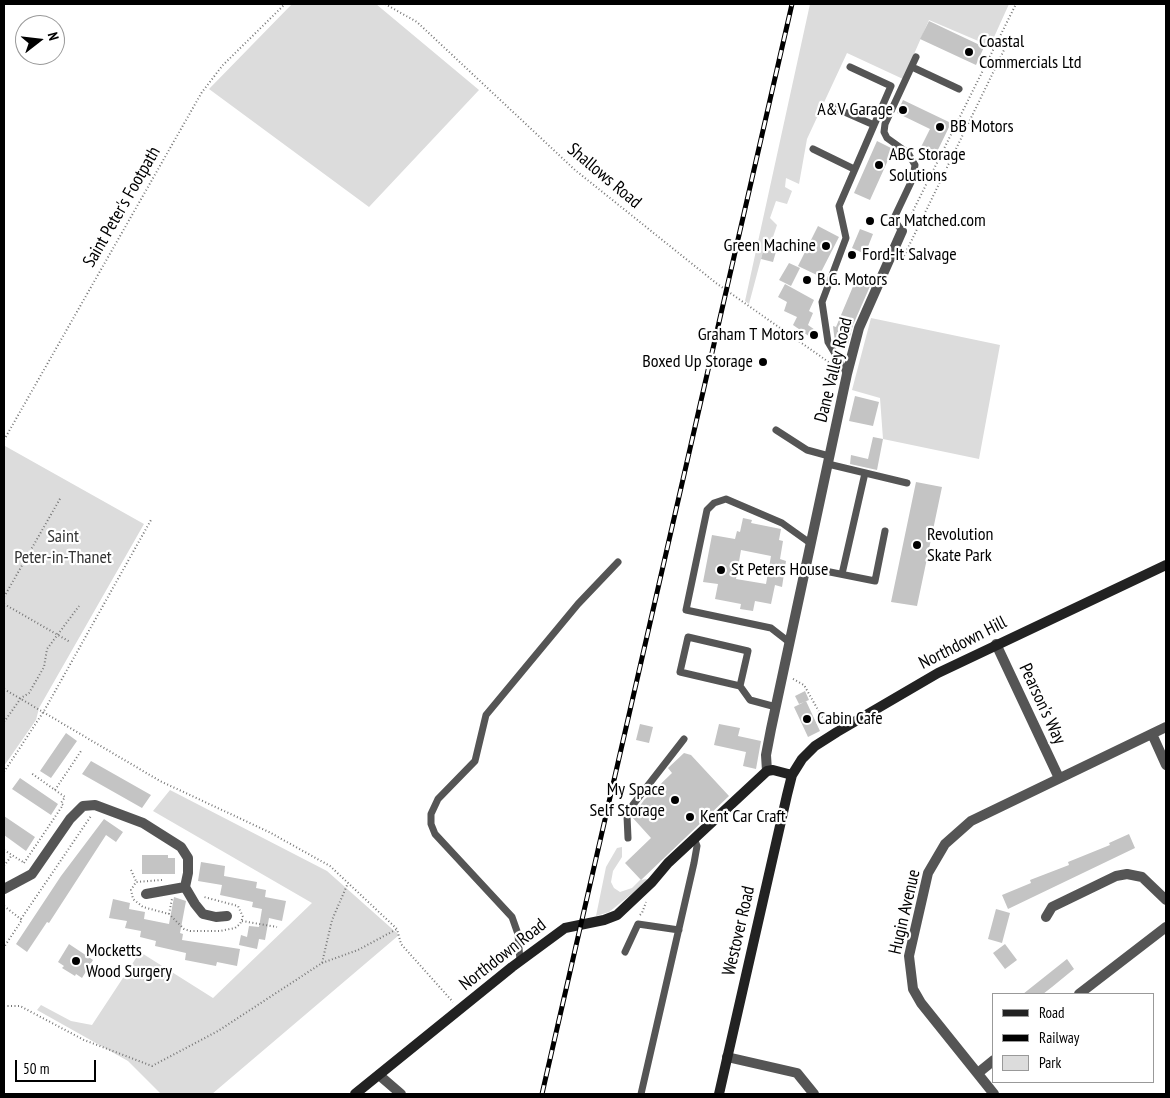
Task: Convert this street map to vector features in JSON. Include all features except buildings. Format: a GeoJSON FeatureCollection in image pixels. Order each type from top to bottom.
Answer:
{"type":"FeatureCollection","features":[{"type":"Feature","properties":{"kind":"main road","name":"Northdown Hill"},"geometry":{"type":"LineString","coordinates":[[792,776],[802,759],[815,746],[938,673],[1166,565]]}},
{"type":"Feature","properties":{"kind":"main road"},"geometry":{"type":"LineString","coordinates":[[767,772],[773,770],[792,776]]}},
{"type":"Feature","properties":{"kind":"main road","name":"Northdown Road"},"geometry":{"type":"LineString","coordinates":[[355,1094],[520,961],[565,928],[604,920],[617,915],[694,838],[767,772]]}},
{"type":"Feature","properties":{"kind":"main road","name":"Westover Road"},"geometry":{"type":"LineString","coordinates":[[719,1094],[792,776]]}},
{"type":"Feature","properties":{"kind":"street","name":"Dane Valley Road"},"geometry":{"type":"LineString","coordinates":[[767,772],[766,755],[847,374],[859,328],[902,231]]}},
{"type":"Feature","properties":{"kind":"street","name":"Pearson's Way"},"geometry":{"type":"LineString","coordinates":[[996,644],[1059,778]]}},
{"type":"Feature","properties":{"kind":"street","name":"Hugin Avenue"},"geometry":{"type":"LineString","coordinates":[[994,1094],[921,1003],[913,989],[909,956],[928,873],[945,844],[971,821],[1166,727]]}},
{"type":"Feature","properties":{"kind":"street"},"geometry":{"type":"LineString","coordinates":[[1152,734],[1166,765]]}},
{"type":"Feature","properties":{"kind":"street"},"geometry":{"type":"LineString","coordinates":[[4,889],[35,870],[70,819],[83,806],[98,806],[143,823],[165,835],[188,858],[187,891],[202,914],[216,917],[227,916]]}},
{"type":"Feature","properties":{"kind":"street"},"geometry":{"type":"LineString","coordinates":[[1046,917],[1052,907],[1116,876],[1127,874],[1142,877],[1166,900]]}},
{"type":"Feature","properties":{"kind":"street"},"geometry":{"type":"LineString","coordinates":[[146,894],[187,891]]}},
{"type":"Feature","properties":{"kind":"street"},"geometry":{"type":"LineString","coordinates":[[1080,993],[1166,927]]}},
{"type":"Feature","properties":{"kind":"street"},"geometry":{"type":"LineString","coordinates":[[727,1057],[797,1073],[814,1094]]}},
{"type":"Feature","properties":{"kind":"street"},"geometry":{"type":"LineString","coordinates":[[978,1073],[992,1062]]}},
{"type":"Feature","properties":{"kind":"street"},"geometry":{"type":"LineString","coordinates":[[379,1075],[401,1094]]}},
{"type":"Feature","properties":{"kind":"lane"},"geometry":{"type":"LineString","coordinates":[[902,231],[896,224],[895,216],[913,178],[915,165],[908,153],[887,138],[884,132],[885,124],[916,57]]}},
{"type":"Feature","properties":{"kind":"lane"},"geometry":{"type":"LineString","coordinates":[[847,374],[828,342],[822,302],[846,238],[838,206],[891,86],[850,67]]}},
{"type":"Feature","properties":{"kind":"lane"},"geometry":{"type":"LineString","coordinates":[[912,67],[959,89]]}},
{"type":"Feature","properties":{"kind":"lane"},"geometry":{"type":"LineString","coordinates":[[831,106],[874,125]]}},
{"type":"Feature","properties":{"kind":"lane"},"geometry":{"type":"LineString","coordinates":[[813,149],[854,169]]}},
{"type":"Feature","properties":{"kind":"lane"},"geometry":{"type":"LineString","coordinates":[[776,430],[807,450],[828,460],[865,473],[907,483]]}},
{"type":"Feature","properties":{"kind":"lane"},"geometry":{"type":"LineString","coordinates":[[842,574],[865,473]]}},
{"type":"Feature","properties":{"kind":"lane"},"geometry":{"type":"LineString","coordinates":[[789,642],[771,628],[686,610],[708,510],[714,502],[726,499],[782,523],[810,543]]}},
{"type":"Feature","properties":{"kind":"lane"},"geometry":{"type":"LineString","coordinates":[[805,567],[875,580],[885,531]]}},
{"type":"Feature","properties":{"kind":"lane"},"geometry":{"type":"LineString","coordinates":[[520,961],[518,934],[512,917],[435,834],[430,814],[438,799],[475,760],[486,715],[578,604],[618,562]]}},
{"type":"Feature","properties":{"kind":"lane"},"geometry":{"type":"LineString","coordinates":[[740,686],[748,651],[688,637],[680,672],[740,686],[750,700],[776,707]]}},
{"type":"Feature","properties":{"kind":"lane"},"geometry":{"type":"LineString","coordinates":[[628,838],[627,816],[632,806],[684,739]]}},
{"type":"Feature","properties":{"kind":"lane"},"geometry":{"type":"LineString","coordinates":[[641,1094],[694,863],[697,846],[694,838]]}},
{"type":"Feature","properties":{"kind":"lane"},"geometry":{"type":"LineString","coordinates":[[625,952],[638,924],[679,930]]}},
{"type":"Feature","properties":{"kind":"path","name":"Saint Peter's Footpath"},"geometry":{"type":"LineString","coordinates":[[4,440],[202,92],[223,65],[285,4]]}},
{"type":"Feature","properties":{"kind":"path","name":"Shallows Road"},"geometry":{"type":"LineString","coordinates":[[385,4],[417,22],[575,170],[716,283],[817,354]]}},
{"type":"Feature","properties":{"kind":"path"},"geometry":{"type":"LineString","coordinates":[[902,231],[1016,4]]}},
{"type":"Feature","properties":{"kind":"path"},"geometry":{"type":"LineString","coordinates":[[900,262],[1004,50]]}},
{"type":"Feature","properties":{"kind":"path"},"geometry":{"type":"LineString","coordinates":[[4,597],[60,497]]}},
{"type":"Feature","properties":{"kind":"path"},"geometry":{"type":"LineString","coordinates":[[4,772],[44,711],[151,520]]}},
{"type":"Feature","properties":{"kind":"path"},"geometry":{"type":"LineString","coordinates":[[4,604],[70,642]]}},
{"type":"Feature","properties":{"kind":"path"},"geometry":{"type":"LineString","coordinates":[[4,722],[21,698],[29,692],[44,667],[47,649],[56,634],[79,606]]}},
{"type":"Feature","properties":{"kind":"path"},"geometry":{"type":"LineString","coordinates":[[783,672],[804,685],[822,717],[837,732]]}},
{"type":"Feature","properties":{"kind":"path"},"geometry":{"type":"LineString","coordinates":[[4,689],[160,781],[269,832],[321,861],[348,883],[397,929],[401,944],[460,1010]]}},
{"type":"Feature","properties":{"kind":"path"},"geometry":{"type":"LineString","coordinates":[[55,790],[81,751]]}},
{"type":"Feature","properties":{"kind":"path"},"geometry":{"type":"LineString","coordinates":[[24,863],[63,805],[61,803],[65,797],[31,773]]}},
{"type":"Feature","properties":{"kind":"path"},"geometry":{"type":"LineString","coordinates":[[4,947],[98,806]]}},
{"type":"Feature","properties":{"kind":"path"},"geometry":{"type":"LineString","coordinates":[[4,850],[35,870]]}},
{"type":"Feature","properties":{"kind":"path"},"geometry":{"type":"LineString","coordinates":[[4,866],[12,855]]}},
{"type":"Feature","properties":{"kind":"path"},"geometry":{"type":"LineString","coordinates":[[131,870],[136,882]]}},
{"type":"Feature","properties":{"kind":"path"},"geometry":{"type":"LineString","coordinates":[[322,963],[332,920],[348,883]]}},
{"type":"Feature","properties":{"kind":"path"},"geometry":{"type":"LineString","coordinates":[[172,891],[169,914],[184,929],[220,931],[235,928],[242,921],[242,912],[238,906],[187,891]]}},
{"type":"Feature","properties":{"kind":"path"},"geometry":{"type":"LineString","coordinates":[[4,906],[21,919]]}},
{"type":"Feature","properties":{"kind":"path"},"geometry":{"type":"LineString","coordinates":[[242,921],[277,927]]}},
{"type":"Feature","properties":{"kind":"path"},"geometry":{"type":"LineString","coordinates":[[4,1006],[20,1006],[84,1040],[152,1066],[218,1031],[322,963],[358,950],[397,929]]}},
{"type":"Feature","properties":{"kind":"green space"},"geometry":{"type":"Polygon","coordinates":[[[292,4],[376,4],[479,90],[369,207],[209,89],[292,4]]]}},
{"type":"Feature","properties":{"kind":"green space"},"geometry":{"type":"Polygon","coordinates":[[[810,4],[1009,4],[990,46],[929,20],[903,79],[847,53],[807,139],[799,184],[786,178],[785,187],[792,191],[787,204],[776,201],[770,218],[777,225],[770,246],[765,244],[749,304],[745,301],[810,4]]]}},
{"type":"Feature","properties":{"kind":"green space"},"geometry":{"type":"Polygon","coordinates":[[[871,318],[1000,345],[979,459],[883,439],[880,398],[852,390],[871,318]]]}},
{"type":"Feature","properties":{"kind":"green space","name":"Saint Peter-in-Thanet"},"geometry":{"type":"Polygon","coordinates":[[[5,446],[144,524],[39,708],[36,720],[4,766],[5,446]]]}},
{"type":"Feature","properties":{"kind":"green space"},"geometry":{"type":"Polygon","coordinates":[[[170,790],[327,871],[399,935],[212,1094],[161,1094],[128,1061],[37,1010],[41,1005],[71,1021],[92,1025],[140,952],[213,998],[312,903],[153,811],[170,790]]]}},
{"type":"Feature","properties":{"kind":"green space"},"geometry":{"type":"Polygon","coordinates":[[[622,847],[622,857],[613,871],[611,882],[614,888],[620,892],[632,888],[640,880],[647,879],[644,884],[609,912],[596,916],[606,867],[617,848],[622,847]]]}},
{"type":"Feature","properties":{"kind":"railway"},"geometry":{"type":"LineString","coordinates":[[542,1094],[792,4]]}},
{"type":"Feature","properties":{"kind":"place","name":"Coastal Commercials Ltd"},"geometry":{"type":"Point","coordinates":[969,52]}},
{"type":"Feature","properties":{"kind":"place","name":"A&V Garage"},"geometry":{"type":"Point","coordinates":[903,110]}},
{"type":"Feature","properties":{"kind":"place","name":"BB Motors"},"geometry":{"type":"Point","coordinates":[940,127]}},
{"type":"Feature","properties":{"kind":"place","name":"ABC Storage Solutions"},"geometry":{"type":"Point","coordinates":[879,165]}},
{"type":"Feature","properties":{"kind":"place","name":"Car Matched.com"},"geometry":{"type":"Point","coordinates":[870,221]}},
{"type":"Feature","properties":{"kind":"place","name":"Green Machine"},"geometry":{"type":"Point","coordinates":[826,246]}},
{"type":"Feature","properties":{"kind":"place","name":"Ford-It Salvage"},"geometry":{"type":"Point","coordinates":[852,255]}},
{"type":"Feature","properties":{"kind":"place","name":"B.G. Motors"},"geometry":{"type":"Point","coordinates":[807,280]}},
{"type":"Feature","properties":{"kind":"place","name":"Graham T Motors"},"geometry":{"type":"Point","coordinates":[814,335]}},
{"type":"Feature","properties":{"kind":"place","name":"Boxed Up Storage"},"geometry":{"type":"Point","coordinates":[763,362]}},
{"type":"Feature","properties":{"kind":"place","name":"Revolution Skate Park"},"geometry":{"type":"Point","coordinates":[917,545]}},
{"type":"Feature","properties":{"kind":"place","name":"St Peters House"},"geometry":{"type":"Point","coordinates":[721,570]}},
{"type":"Feature","properties":{"kind":"place","name":"Cabin Cafe"},"geometry":{"type":"Point","coordinates":[807,719]}},
{"type":"Feature","properties":{"kind":"place","name":"My Space Self Storage"},"geometry":{"type":"Point","coordinates":[675,800]}},
{"type":"Feature","properties":{"kind":"place","name":"Kent Car Craft"},"geometry":{"type":"Point","coordinates":[690,817]}},
{"type":"Feature","properties":{"kind":"place","name":"Mocketts Wood Surgery"},"geometry":{"type":"Point","coordinates":[76,961]}}]}
